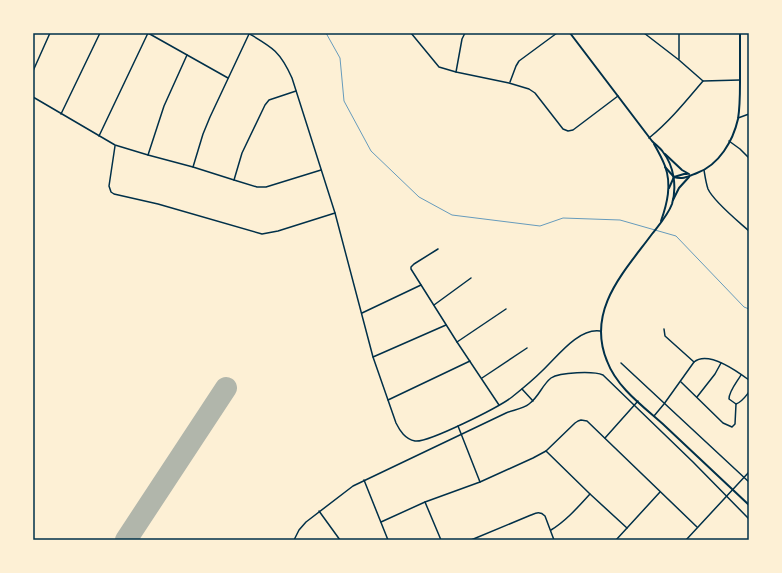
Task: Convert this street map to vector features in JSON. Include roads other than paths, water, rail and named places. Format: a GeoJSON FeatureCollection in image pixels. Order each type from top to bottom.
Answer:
{"type":"FeatureCollection","features":[{"type":"Feature","properties":{"kind":"main road"},"geometry":{"type":"LineString","coordinates":[[572,33],[649,138],[689,175]]}},
{"type":"Feature","properties":{"kind":"main road"},"geometry":{"type":"LineString","coordinates":[[665,167],[674,177],[680,179],[704,170],[721,156],[730,141],[738,118],[740,33]]}},
{"type":"Feature","properties":{"kind":"main road"},"geometry":{"type":"LineString","coordinates":[[652,141],[665,167],[668,181],[666,207],[660,225]]}},
{"type":"Feature","properties":{"kind":"main road"},"geometry":{"type":"LineString","coordinates":[[663,152],[674,177],[674,195],[672,203]]}},
{"type":"Feature","properties":{"kind":"main road"},"geometry":{"type":"LineString","coordinates":[[689,175],[679,188],[660,225],[624,272],[609,295],[602,316],[600,331],[602,345],[610,368],[618,381],[749,505]]}},
{"type":"Feature","properties":{"kind":"main road"},"geometry":{"type":"LineString","coordinates":[[668,189],[674,177]]}},
{"type":"Feature","properties":{"kind":"street"},"geometry":{"type":"LineString","coordinates":[[33,70],[50,33]]}},
{"type":"Feature","properties":{"kind":"street"},"geometry":{"type":"LineString","coordinates":[[61,114],[100,33]]}},
{"type":"Feature","properties":{"kind":"street"},"geometry":{"type":"LineString","coordinates":[[99,136],[148,33],[228,78]]}},
{"type":"Feature","properties":{"kind":"street"},"geometry":{"type":"LineString","coordinates":[[194,167],[203,134],[249,33],[269,45],[277,52],[288,68],[335,212],[373,357],[396,422],[403,434],[412,440],[419,442],[426,440],[458,426],[499,405],[522,389],[574,339],[596,330],[600,331]]}},
{"type":"Feature","properties":{"kind":"street"},"geometry":{"type":"LineString","coordinates":[[411,33],[439,67],[509,83],[532,90],[564,129],[568,131],[573,130],[618,96]]}},
{"type":"Feature","properties":{"kind":"street"},"geometry":{"type":"LineString","coordinates":[[456,72],[462,39],[465,33]]}},
{"type":"Feature","properties":{"kind":"street"},"geometry":{"type":"LineString","coordinates":[[509,83],[519,61],[557,33]]}},
{"type":"Feature","properties":{"kind":"street"},"geometry":{"type":"LineString","coordinates":[[644,33],[703,81],[740,80]]}},
{"type":"Feature","properties":{"kind":"street"},"geometry":{"type":"LineString","coordinates":[[678,60],[679,33]]}},
{"type":"Feature","properties":{"kind":"street"},"geometry":{"type":"LineString","coordinates":[[148,155],[164,106],[187,55]]}},
{"type":"Feature","properties":{"kind":"street"},"geometry":{"type":"LineString","coordinates":[[649,138],[671,118],[703,81]]}},
{"type":"Feature","properties":{"kind":"street"},"geometry":{"type":"LineString","coordinates":[[234,180],[242,153],[264,105],[268,100],[296,91]]}},
{"type":"Feature","properties":{"kind":"street"},"geometry":{"type":"LineString","coordinates":[[33,97],[115,146],[194,167],[257,187],[266,187],[321,170]]}},
{"type":"Feature","properties":{"kind":"street"},"geometry":{"type":"LineString","coordinates":[[738,118],[749,114]]}},
{"type":"Feature","properties":{"kind":"street"},"geometry":{"type":"LineString","coordinates":[[730,141],[749,158]]}},
{"type":"Feature","properties":{"kind":"street"},"geometry":{"type":"LineString","coordinates":[[115,146],[109,186],[111,192],[114,194],[158,204],[262,234],[278,231],[335,212]]}},
{"type":"Feature","properties":{"kind":"street"},"geometry":{"type":"LineString","coordinates":[[704,170],[711,195],[749,231]]}},
{"type":"Feature","properties":{"kind":"street"},"geometry":{"type":"LineString","coordinates":[[438,249],[414,264],[411,268],[457,342],[499,405]]}},
{"type":"Feature","properties":{"kind":"street"},"geometry":{"type":"LineString","coordinates":[[434,305],[472,278]]}},
{"type":"Feature","properties":{"kind":"street"},"geometry":{"type":"LineString","coordinates":[[362,313],[421,285]]}},
{"type":"Feature","properties":{"kind":"street"},"geometry":{"type":"LineString","coordinates":[[457,342],[506,309]]}},
{"type":"Feature","properties":{"kind":"street"},"geometry":{"type":"LineString","coordinates":[[373,357],[446,324]]}},
{"type":"Feature","properties":{"kind":"street"},"geometry":{"type":"LineString","coordinates":[[664,329],[665,336],[694,362]]}},
{"type":"Feature","properties":{"kind":"street"},"geometry":{"type":"LineString","coordinates":[[481,378],[527,348]]}},
{"type":"Feature","properties":{"kind":"street"},"geometry":{"type":"LineString","coordinates":[[654,416],[697,359],[706,359],[729,366],[749,380]]}},
{"type":"Feature","properties":{"kind":"street"},"geometry":{"type":"LineString","coordinates":[[388,400],[470,361]]}},
{"type":"Feature","properties":{"kind":"street"},"geometry":{"type":"LineString","coordinates":[[621,363],[749,482]]}},
{"type":"Feature","properties":{"kind":"street"},"geometry":{"type":"LineString","coordinates":[[697,397],[715,374],[721,363]]}},
{"type":"Feature","properties":{"kind":"street"},"geometry":{"type":"LineString","coordinates":[[294,540],[302,526],[348,489],[506,413],[528,405],[552,378],[564,374],[592,372],[603,375],[727,495],[749,519]]}},
{"type":"Feature","properties":{"kind":"street"},"geometry":{"type":"LineString","coordinates":[[736,404],[731,401],[729,397],[742,375]]}},
{"type":"Feature","properties":{"kind":"street"},"geometry":{"type":"LineString","coordinates":[[681,382],[723,423],[734,426],[736,421],[736,404]]}},
{"type":"Feature","properties":{"kind":"street"},"geometry":{"type":"LineString","coordinates":[[522,389],[533,401]]}},
{"type":"Feature","properties":{"kind":"street"},"geometry":{"type":"LineString","coordinates":[[736,404],[743,400],[749,392]]}},
{"type":"Feature","properties":{"kind":"street"},"geometry":{"type":"LineString","coordinates":[[605,438],[638,401]]}},
{"type":"Feature","properties":{"kind":"street"},"geometry":{"type":"LineString","coordinates":[[381,522],[425,502],[480,482],[533,458],[546,451],[578,421],[584,420],[605,438],[697,527]]}},
{"type":"Feature","properties":{"kind":"street"},"geometry":{"type":"LineString","coordinates":[[458,426],[480,482]]}},
{"type":"Feature","properties":{"kind":"street"},"geometry":{"type":"LineString","coordinates":[[546,451],[627,528]]}},
{"type":"Feature","properties":{"kind":"street"},"geometry":{"type":"LineString","coordinates":[[686,540],[749,472]]}},
{"type":"Feature","properties":{"kind":"street"},"geometry":{"type":"LineString","coordinates":[[364,480],[388,540]]}},
{"type":"Feature","properties":{"kind":"street"},"geometry":{"type":"LineString","coordinates":[[616,540],[660,492]]}},
{"type":"Feature","properties":{"kind":"street"},"geometry":{"type":"LineString","coordinates":[[551,530],[561,524],[590,494]]}},
{"type":"Feature","properties":{"kind":"street"},"geometry":{"type":"LineString","coordinates":[[425,502],[441,540]]}},
{"type":"Feature","properties":{"kind":"street"},"geometry":{"type":"LineString","coordinates":[[319,511],[340,540]]}},
{"type":"Feature","properties":{"kind":"street"},"geometry":{"type":"LineString","coordinates":[[471,540],[537,513],[544,516],[554,540]]}},
{"type":"Feature","properties":{"kind":"waterway"},"geometry":{"type":"LineString","coordinates":[[326,33],[340,58],[344,101],[371,151],[419,197],[452,215],[540,226],[563,218],[620,220],[676,236],[744,307],[749,309]]}}]}
